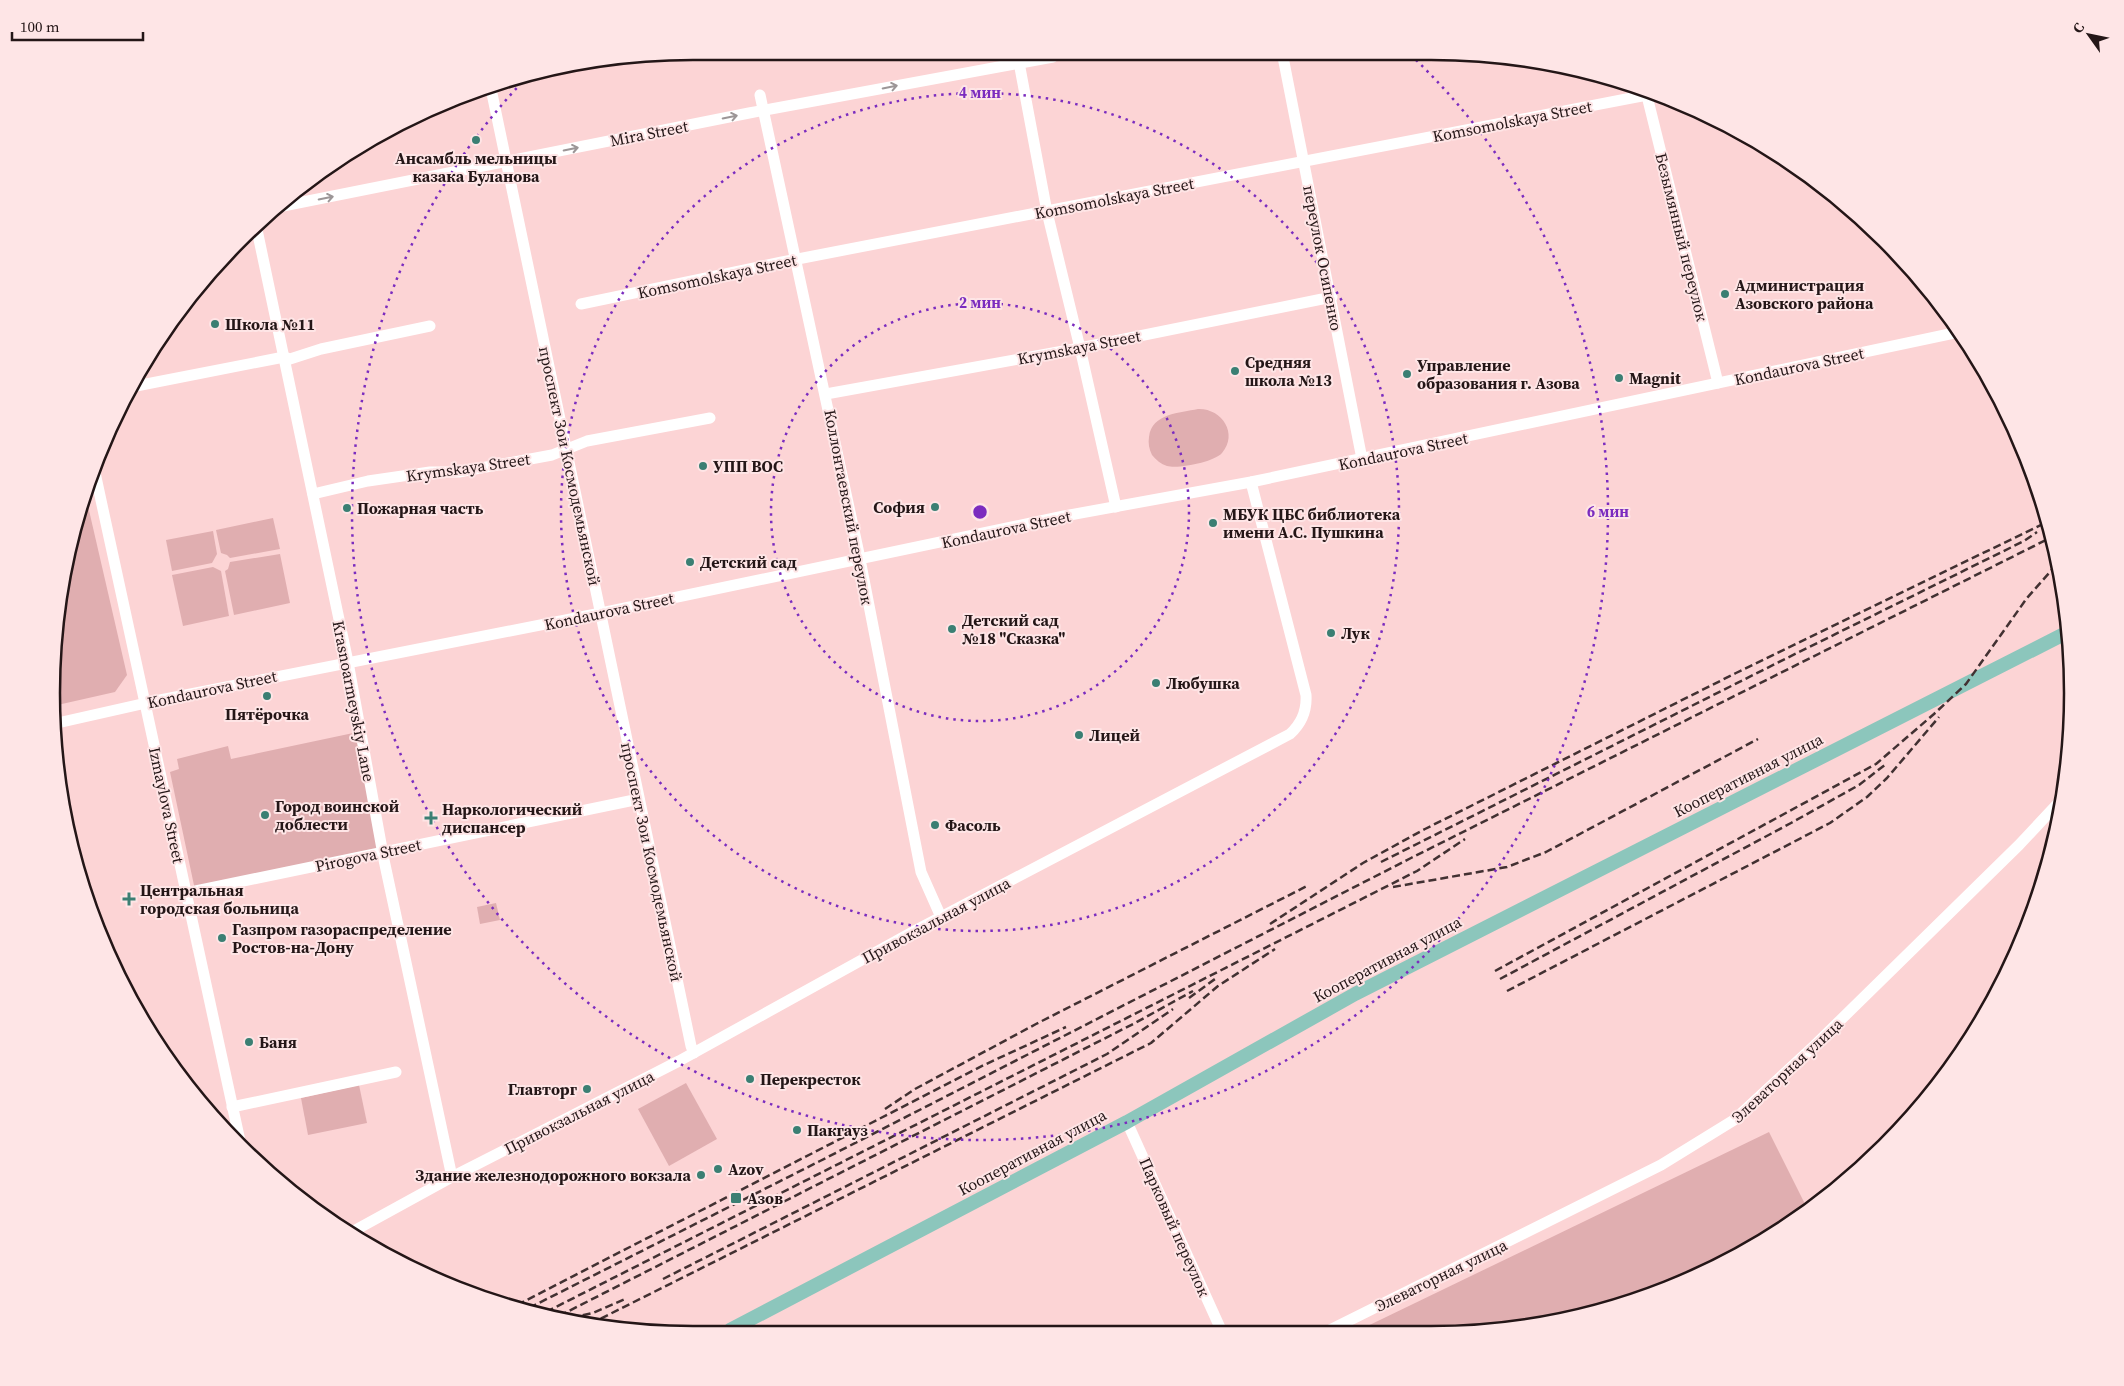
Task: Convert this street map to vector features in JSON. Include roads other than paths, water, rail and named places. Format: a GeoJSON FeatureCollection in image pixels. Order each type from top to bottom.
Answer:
{"type":"FeatureCollection","features":[{"type":"Feature","properties":{"kind":"main road","name":"Кооперативная улица"},"geometry":{"type":"LineString","coordinates":[[738,1326],[1127,1122],[1355,994],[2061,635]]}},
{"type":"Feature","properties":{"kind":"street","name":"Mira Street"},"geometry":{"type":"LineString","coordinates":[[292,204],[1019,60]]}},
{"type":"Feature","properties":{"kind":"street"},"geometry":{"type":"LineString","coordinates":[[1019,60],[1047,212],[1116,507]]}},
{"type":"Feature","properties":{"kind":"street","name":"переулок Осипенко"},"geometry":{"type":"LineString","coordinates":[[1284,60],[1332,297],[1362,459]]}},
{"type":"Feature","properties":{"kind":"street","name":"проспект Зои Космодемьянской"},"geometry":{"type":"LineString","coordinates":[[492,93],[508,162],[690,1046],[694,1052]]}},
{"type":"Feature","properties":{"kind":"street","name":"Коллонтаевский переулок"},"geometry":{"type":"LineString","coordinates":[[760,95],[826,394],[922,872],[941,916]]}},
{"type":"Feature","properties":{"kind":"street","name":"Komsomolskaya Street"},"geometry":{"type":"LineString","coordinates":[[581,304],[1637,95]]}},
{"type":"Feature","properties":{"kind":"street","name":"Безымянный переулок"},"geometry":{"type":"LineString","coordinates":[[1649,99],[1718,383]]}},
{"type":"Feature","properties":{"kind":"street","name":"Krasnoarmeyskiy Lane"},"geometry":{"type":"LineString","coordinates":[[258,233],[348,662],[382,852],[452,1177]]}},
{"type":"Feature","properties":{"kind":"street","name":"Krymskaya Street"},"geometry":{"type":"LineString","coordinates":[[826,394],[1080,348],[1332,297]]}},
{"type":"Feature","properties":{"kind":"street"},"geometry":{"type":"LineString","coordinates":[[140,385],[284,357],[290,359],[321,349],[430,326]]}},
{"type":"Feature","properties":{"kind":"street","name":"Kondaurova Street"},"geometry":{"type":"LineString","coordinates":[[61,722],[145,703],[1362,459],[1952,334]]}},
{"type":"Feature","properties":{"kind":"street","name":"Krymskaya Street"},"geometry":{"type":"LineString","coordinates":[[313,494],[377,480],[430,472],[470,470],[567,450],[587,441],[710,418]]}},
{"type":"Feature","properties":{"kind":"street","name":"Izmaylova Street"},"geometry":{"type":"LineString","coordinates":[[97,482],[238,1134]]}},
{"type":"Feature","properties":{"kind":"street","name":"Привокзальная улица"},"geometry":{"type":"LineString","coordinates":[[357,1229],[452,1177],[694,1052],[941,916],[1290,734],[1303,719],[1306,695],[1250,482]]}},
{"type":"Feature","properties":{"kind":"street","name":"Pirogova Street"},"geometry":{"type":"LineString","coordinates":[[186,893],[639,799]]}},
{"type":"Feature","properties":{"kind":"street","name":"Элеваторная улица"},"geometry":{"type":"LineString","coordinates":[[1338,1326],[1661,1166],[1734,1120],[1822,1039],[2019,846],[2053,808]]}},
{"type":"Feature","properties":{"kind":"street"},"geometry":{"type":"LineString","coordinates":[[232,1107],[396,1072]]}},
{"type":"Feature","properties":{"kind":"street","name":"Парковый переулок"},"geometry":{"type":"LineString","coordinates":[[1127,1122],[1219,1326]]}},
{"type":"Feature","properties":{"kind":"railway"},"geometry":{"type":"LineString","coordinates":[[1270,924],[1363,863],[1425,829],[1736,673],[2041,525]]}},
{"type":"Feature","properties":{"kind":"railway"},"geometry":{"type":"LineString","coordinates":[[1381,862],[2024,541],[2037,532]]}},
{"type":"Feature","properties":{"kind":"railway"},"geometry":{"type":"LineString","coordinates":[[534,1305],[1411,858],[2045,541]]}},
{"type":"Feature","properties":{"kind":"railway"},"geometry":{"type":"LineString","coordinates":[[1495,971],[1876,764],[1966,684],[2027,598],[2052,570]]}},
{"type":"Feature","properties":{"kind":"railway"},"geometry":{"type":"LineString","coordinates":[[1507,991],[1830,823],[1867,797],[1887,778],[1939,717]]}},
{"type":"Feature","properties":{"kind":"railway"},"geometry":{"type":"LineString","coordinates":[[1393,887],[1507,867],[1546,852],[1758,739]]}},
{"type":"Feature","properties":{"kind":"railway"},"geometry":{"type":"LineString","coordinates":[[1500,979],[1791,823],[1859,785],[1886,764]]}},
{"type":"Feature","properties":{"kind":"railway"},"geometry":{"type":"LineString","coordinates":[[551,1309],[1417,871],[1465,839]]}},
{"type":"Feature","properties":{"kind":"railway"},"geometry":{"type":"LineString","coordinates":[[885,1109],[915,1089],[1036,1024],[1309,885]]}},
{"type":"Feature","properties":{"kind":"railway"},"geometry":{"type":"LineString","coordinates":[[600,1319],[1151,1043],[1218,986],[1275,949]]}},
{"type":"Feature","properties":{"kind":"railway"},"geometry":{"type":"LineString","coordinates":[[1189,998],[1215,979]]}},
{"type":"Feature","properties":{"kind":"railway"},"geometry":{"type":"LineString","coordinates":[[565,1313],[1135,1023],[1193,991]]}},
{"type":"Feature","properties":{"kind":"railway"},"geometry":{"type":"LineString","coordinates":[[663,1279],[1107,1054],[1173,1009]]}},
{"type":"Feature","properties":{"kind":"railway"},"geometry":{"type":"LineString","coordinates":[[523,1302],[984,1065],[1066,1027]]}},
{"type":"Feature","properties":{"kind":"railway"},"geometry":{"type":"LineString","coordinates":[[581,1316],[593,1313],[625,1299]]}},
{"type":"Feature","properties":{"kind":"place","name":"Ансамбль мельницы казака Буланова"},"geometry":{"type":"Point","coordinates":[476,140]}},
{"type":"Feature","properties":{"kind":"place","name":"Администрация Азовского района"},"geometry":{"type":"Point","coordinates":[1725,294]}},
{"type":"Feature","properties":{"kind":"place","name":"Школа №11"},"geometry":{"type":"Point","coordinates":[215,324]}},
{"type":"Feature","properties":{"kind":"place","name":"Средняя школа №13"},"geometry":{"type":"Point","coordinates":[1235,371]}},
{"type":"Feature","properties":{"kind":"place","name":"Управление образования г. Азова"},"geometry":{"type":"Point","coordinates":[1407,374]}},
{"type":"Feature","properties":{"kind":"place","name":"Magnit"},"geometry":{"type":"Point","coordinates":[1619,378]}},
{"type":"Feature","properties":{"kind":"place","name":"УПП ВОС"},"geometry":{"type":"Point","coordinates":[703,466]}},
{"type":"Feature","properties":{"kind":"place","name":"София"},"geometry":{"type":"Point","coordinates":[935,507]}},
{"type":"Feature","properties":{"kind":"place","name":"Пожарная часть"},"geometry":{"type":"Point","coordinates":[347,508]}},
{"type":"Feature","properties":{"kind":"place","name":"МБУК ЦБС библиотека имени А.С. Пушкина"},"geometry":{"type":"Point","coordinates":[1213,523]}},
{"type":"Feature","properties":{"kind":"place","name":"Детский сад"},"geometry":{"type":"Point","coordinates":[690,562]}},
{"type":"Feature","properties":{"kind":"place","name":"Детский сад №18 \"Сказка\""},"geometry":{"type":"Point","coordinates":[952,629]}},
{"type":"Feature","properties":{"kind":"place","name":"Лук"},"geometry":{"type":"Point","coordinates":[1331,633]}},
{"type":"Feature","properties":{"kind":"place","name":"Любушка"},"geometry":{"type":"Point","coordinates":[1156,683]}},
{"type":"Feature","properties":{"kind":"place","name":"Пятёрочка"},"geometry":{"type":"Point","coordinates":[267,696]}},
{"type":"Feature","properties":{"kind":"place","name":"Лицей"},"geometry":{"type":"Point","coordinates":[1079,735]}},
{"type":"Feature","properties":{"kind":"place","name":"Город воинской доблести"},"geometry":{"type":"Point","coordinates":[265,815]}},
{"type":"Feature","properties":{"kind":"place","name":"Наркологический диспансер"},"geometry":{"type":"Point","coordinates":[431,818]}},
{"type":"Feature","properties":{"kind":"place","name":"Фасоль"},"geometry":{"type":"Point","coordinates":[935,825]}},
{"type":"Feature","properties":{"kind":"place","name":"Центральная городская больница"},"geometry":{"type":"Point","coordinates":[129,899]}},
{"type":"Feature","properties":{"kind":"place","name":"Газпром газораспределение Ростов-на-Дону"},"geometry":{"type":"Point","coordinates":[222,938]}},
{"type":"Feature","properties":{"kind":"place","name":"Баня"},"geometry":{"type":"Point","coordinates":[249,1042]}},
{"type":"Feature","properties":{"kind":"place","name":"Перекресток"},"geometry":{"type":"Point","coordinates":[750,1079]}},
{"type":"Feature","properties":{"kind":"place","name":"Главторг"},"geometry":{"type":"Point","coordinates":[587,1089]}},
{"type":"Feature","properties":{"kind":"place","name":"Пакгауз"},"geometry":{"type":"Point","coordinates":[797,1130]}},
{"type":"Feature","properties":{"kind":"place","name":"Azov"},"geometry":{"type":"Point","coordinates":[718,1169]}},
{"type":"Feature","properties":{"kind":"place","name":"Здание железнодорожного вокзала"},"geometry":{"type":"Point","coordinates":[701,1175]}},
{"type":"Feature","properties":{"kind":"place","name":"Азов"},"geometry":{"type":"Point","coordinates":[736,1198]}}]}
